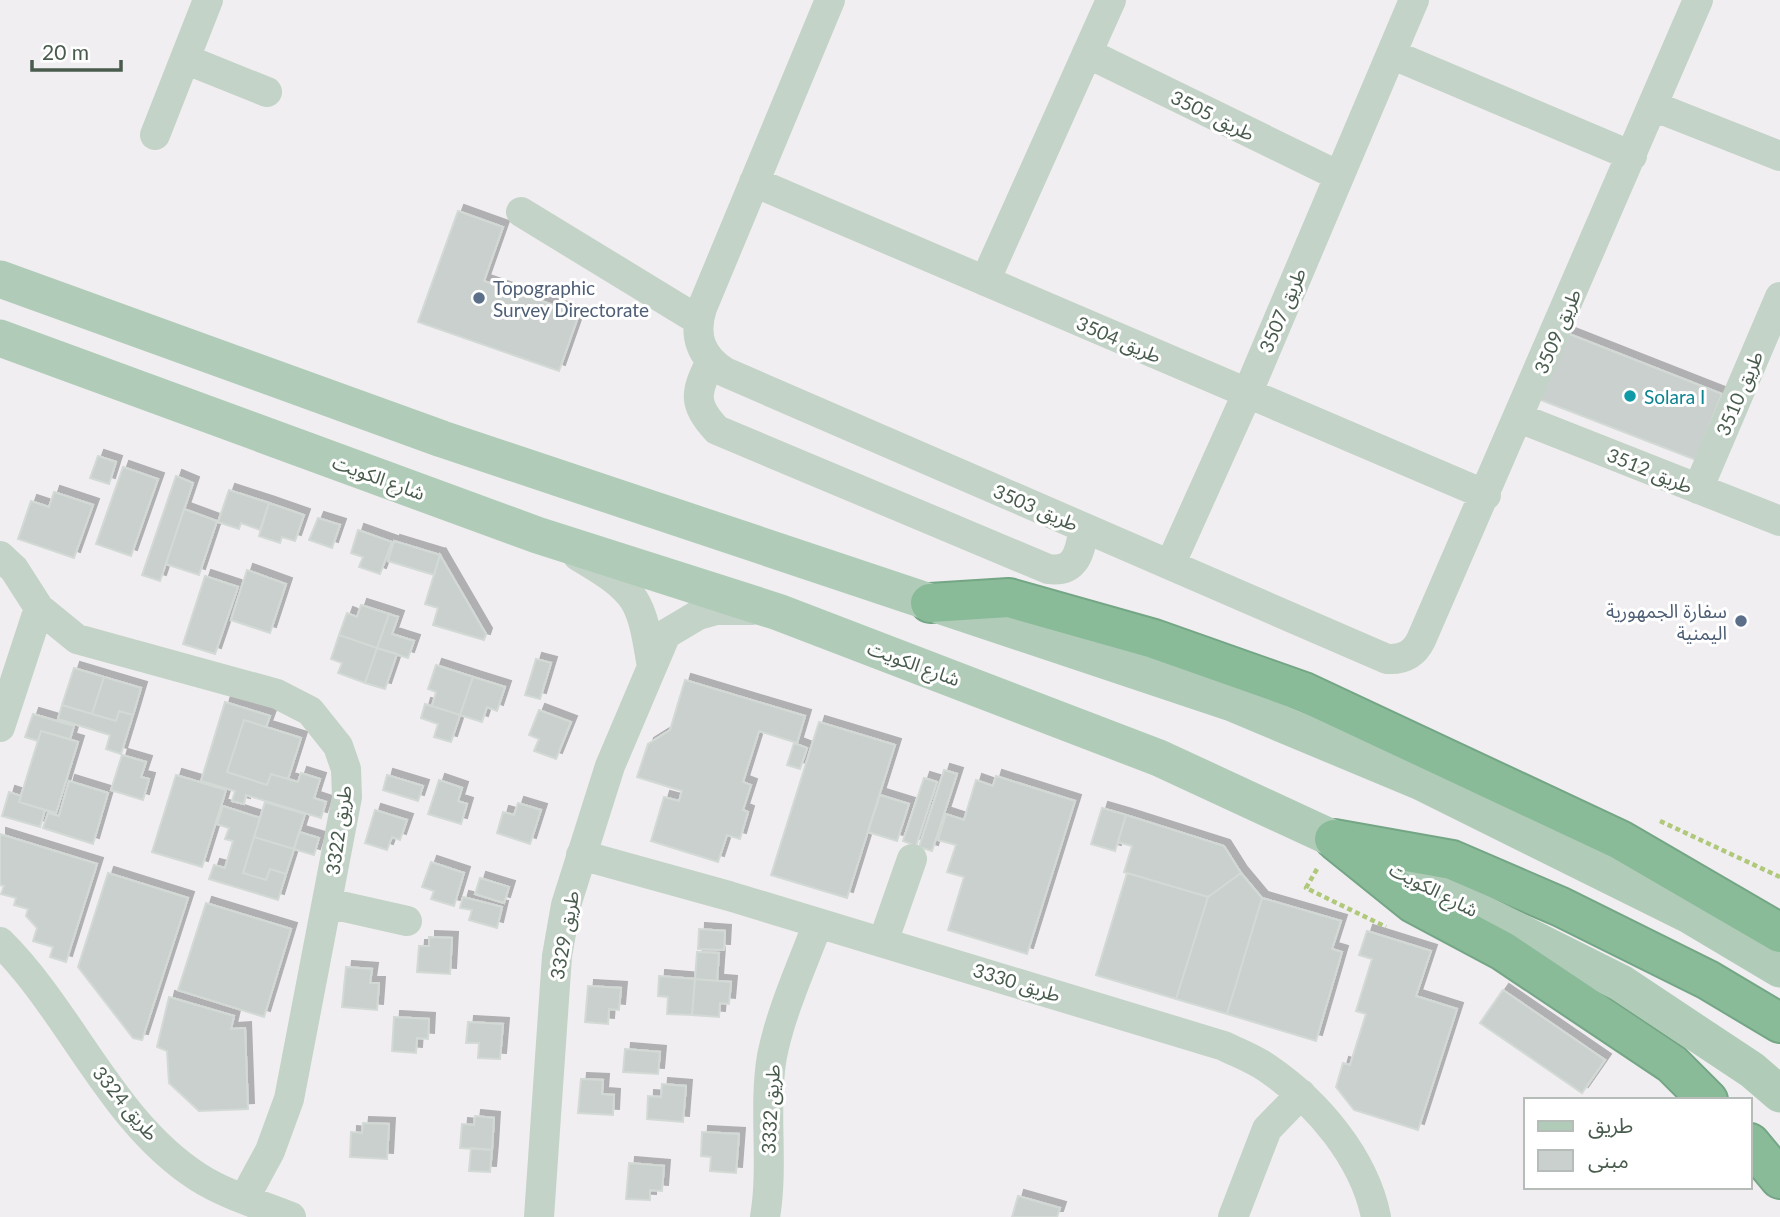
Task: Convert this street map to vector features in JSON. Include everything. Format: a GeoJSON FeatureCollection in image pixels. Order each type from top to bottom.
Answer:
{"type":"FeatureCollection","features":[{"type":"Feature","properties":{"kind":"highway"},"geometry":{"type":"LineString","coordinates":[[930,603],[1009,598],[1154,639],[1304,692],[1620,841],[1780,933]]}},
{"type":"Feature","properties":{"kind":"highway"},"geometry":{"type":"LineString","coordinates":[[1334,839],[1452,860],[1561,907],[1671,962],[1780,1023]]}},
{"type":"Feature","properties":{"kind":"highway"},"geometry":{"type":"LineString","coordinates":[[1334,839],[1413,903],[1503,951],[1672,1064],[1706,1098]]}},
{"type":"Feature","properties":{"kind":"highway"},"geometry":{"type":"LineString","coordinates":[[1752,1145],[1780,1179]]}},
{"type":"Feature","properties":{"kind":"main road"},"geometry":{"type":"LineString","coordinates":[[0,279],[442,439],[1232,703],[1408,776],[1691,916],[1780,969]]}},
{"type":"Feature","properties":{"kind":"main road","name":"شارع الكويت"},"geometry":{"type":"LineString","coordinates":[[0,338],[537,535],[778,612],[1159,758],[1334,839],[1621,984],[1742,1063],[1780,1094]]}},
{"type":"Feature","properties":{"kind":"street"},"geometry":{"type":"LineString","coordinates":[[155,135],[208,0]]}},
{"type":"Feature","properties":{"kind":"street"},"geometry":{"type":"LineString","coordinates":[[830,0],[698,320],[700,344],[710,363],[699,384],[700,409],[717,430],[1048,569],[1065,569],[1073,563],[1079,556],[1084,528]]}},
{"type":"Feature","properties":{"kind":"street"},"geometry":{"type":"LineString","coordinates":[[985,281],[1111,0]]}},
{"type":"Feature","properties":{"kind":"street","name":"طريق 3507"},"geometry":{"type":"LineString","coordinates":[[1170,565],[1247,394],[1414,0]]}},
{"type":"Feature","properties":{"kind":"street","name":"طريق 3509"},"geometry":{"type":"LineString","coordinates":[[1407,656],[1416,649],[1421,640],[1486,495],[1698,0]]}},
{"type":"Feature","properties":{"kind":"street","name":"طريق 3505"},"geometry":{"type":"LineString","coordinates":[[1087,53],[1339,176]]}},
{"type":"Feature","properties":{"kind":"street"},"geometry":{"type":"LineString","coordinates":[[1391,54],[1632,156]]}},
{"type":"Feature","properties":{"kind":"street"},"geometry":{"type":"LineString","coordinates":[[185,59],[267,92]]}},
{"type":"Feature","properties":{"kind":"street"},"geometry":{"type":"LineString","coordinates":[[1653,106],[1780,156]]}},
{"type":"Feature","properties":{"kind":"street","name":"طريق 3504"},"geometry":{"type":"LineString","coordinates":[[754,182],[1486,495]]}},
{"type":"Feature","properties":{"kind":"street"},"geometry":{"type":"LineString","coordinates":[[521,212],[698,320]]}},
{"type":"Feature","properties":{"kind":"street","name":"طريق 3510"},"geometry":{"type":"LineString","coordinates":[[1698,489],[1780,297]]}},
{"type":"Feature","properties":{"kind":"street","name":"طريق 3503"},"geometry":{"type":"LineString","coordinates":[[710,363],[725,372],[1387,659],[1407,656]]}},
{"type":"Feature","properties":{"kind":"street","name":"طريق 3512"},"geometry":{"type":"LineString","coordinates":[[1520,418],[1780,521]]}},
{"type":"Feature","properties":{"kind":"street"},"geometry":{"type":"LineString","coordinates":[[537,535],[602,571],[633,597],[642,611],[652,667]]}},
{"type":"Feature","properties":{"kind":"street","name":"طريق 3322"},"geometry":{"type":"LineString","coordinates":[[0,556],[14,569],[38,608],[77,639],[277,694],[310,711],[338,746],[346,769],[347,797],[289,1099],[270,1150],[244,1199]]}},
{"type":"Feature","properties":{"kind":"street"},"geometry":{"type":"LineString","coordinates":[[0,727],[38,608]]}},
{"type":"Feature","properties":{"kind":"street","name":"طريق 3329"},"geometry":{"type":"LineString","coordinates":[[539,1217],[557,956],[566,905],[610,766],[666,634],[698,615],[736,609],[778,612]]}},
{"type":"Feature","properties":{"kind":"street","name":"طريق 3330"},"geometry":{"type":"LineString","coordinates":[[581,855],[883,942],[1224,1046],[1265,1066],[1301,1094],[1327,1121],[1354,1162],[1376,1217]]}},
{"type":"Feature","properties":{"kind":"street"},"geometry":{"type":"LineString","coordinates":[[883,942],[912,859]]}},
{"type":"Feature","properties":{"kind":"street"},"geometry":{"type":"LineString","coordinates":[[327,903],[407,921]]}},
{"type":"Feature","properties":{"kind":"street","name":"طريق 3332"},"geometry":{"type":"LineString","coordinates":[[765,1217],[772,1056],[818,923]]}},
{"type":"Feature","properties":{"kind":"street","name":"طريق 3324"},"geometry":{"type":"LineString","coordinates":[[0,942],[12,954],[133,1117],[198,1177],[291,1217]]}},
{"type":"Feature","properties":{"kind":"street"},"geometry":{"type":"LineString","coordinates":[[1233,1217],[1267,1129],[1301,1094]]}},
{"type":"Feature","properties":{"kind":"building","name":"Topographic Survey Directorate"},"geometry":{"type":"Polygon","coordinates":[[[458,211],[503,227],[484,281],[579,314],[559,371],[418,322],[458,211]]]}},
{"type":"Feature","properties":{"kind":"building","name":"Solara I"},"geometry":{"type":"Polygon","coordinates":[[[1564,332],[1722,394],[1696,460],[1538,399],[1564,332]]]}},
{"type":"Feature","properties":{"kind":"building"},"geometry":{"type":"Polygon","coordinates":[[[98,456],[116,462],[109,484],[90,478],[98,456]]]}},
{"type":"Feature","properties":{"kind":"building"},"geometry":{"type":"Polygon","coordinates":[[[123,467],[158,479],[131,556],[96,544],[123,467]]]}},
{"type":"Feature","properties":{"kind":"building"},"geometry":{"type":"Polygon","coordinates":[[[176,476],[193,483],[160,581],[142,575],[176,476]]]}},
{"type":"Feature","properties":{"kind":"building"},"geometry":{"type":"Polygon","coordinates":[[[229,490],[269,503],[260,530],[241,523],[239,529],[218,522],[229,490]]]}},
{"type":"Feature","properties":{"kind":"building"},"geometry":{"type":"Polygon","coordinates":[[[54,492],[93,505],[74,558],[18,539],[31,501],[49,507],[54,492]]]}},
{"type":"Feature","properties":{"kind":"building"},"geometry":{"type":"Polygon","coordinates":[[[269,503],[304,515],[295,541],[282,537],[280,543],[259,536],[269,503]]]}},
{"type":"Feature","properties":{"kind":"building"},"geometry":{"type":"Polygon","coordinates":[[[184,509],[217,521],[199,575],[166,564],[184,509]]]}},
{"type":"Feature","properties":{"kind":"building"},"geometry":{"type":"Polygon","coordinates":[[[318,518],[340,525],[332,548],[309,540],[318,518]]]}},
{"type":"Feature","properties":{"kind":"building"},"geometry":{"type":"Polygon","coordinates":[[[358,530],[392,542],[380,574],[359,567],[363,557],[351,553],[358,530]]]}},
{"type":"Feature","properties":{"kind":"building"},"geometry":{"type":"Polygon","coordinates":[[[394,541],[440,555],[434,575],[388,561],[394,541]]]}},
{"type":"Feature","properties":{"kind":"building"},"geometry":{"type":"Polygon","coordinates":[[[440,555],[486,634],[484,640],[433,625],[438,608],[425,604],[440,555]]]}},
{"type":"Feature","properties":{"kind":"building"},"geometry":{"type":"Polygon","coordinates":[[[247,570],[286,584],[270,633],[231,620],[247,570]]]}},
{"type":"Feature","properties":{"kind":"building"},"geometry":{"type":"Polygon","coordinates":[[[205,576],[238,587],[215,654],[183,644],[205,576]]]}},
{"type":"Feature","properties":{"kind":"building"},"geometry":{"type":"Polygon","coordinates":[[[361,605],[389,614],[377,648],[339,635],[347,613],[357,617],[361,605]]]}},
{"type":"Feature","properties":{"kind":"building"},"geometry":{"type":"Polygon","coordinates":[[[389,614],[398,617],[392,634],[414,641],[408,658],[377,648],[389,614]]]}},
{"type":"Feature","properties":{"kind":"building"},"geometry":{"type":"Polygon","coordinates":[[[339,635],[377,648],[365,683],[338,673],[342,663],[331,659],[339,635]]]}},
{"type":"Feature","properties":{"kind":"building"},"geometry":{"type":"Polygon","coordinates":[[[377,648],[397,654],[385,689],[365,683],[377,648]]]}},
{"type":"Feature","properties":{"kind":"building"},"geometry":{"type":"Polygon","coordinates":[[[536,659],[551,663],[540,699],[525,695],[536,659]]]}},
{"type":"Feature","properties":{"kind":"building"},"geometry":{"type":"Polygon","coordinates":[[[436,665],[473,677],[460,715],[432,706],[436,692],[428,689],[436,665]]]}},
{"type":"Feature","properties":{"kind":"building"},"geometry":{"type":"Polygon","coordinates":[[[74,668],[104,677],[92,714],[62,705],[74,668]]]}},
{"type":"Feature","properties":{"kind":"building"},"geometry":{"type":"Polygon","coordinates":[[[104,677],[141,688],[133,715],[119,711],[116,721],[92,714],[104,677]]]}},
{"type":"Feature","properties":{"kind":"building"},"geometry":{"type":"Polygon","coordinates":[[[473,677],[505,687],[497,711],[487,707],[482,722],[460,715],[473,677]]]}},
{"type":"Feature","properties":{"kind":"building"},"geometry":{"type":"Polygon","coordinates":[[[685,680],[805,716],[797,743],[759,731],[743,782],[751,785],[743,810],[748,812],[740,839],[727,835],[718,862],[651,841],[664,797],[679,801],[682,791],[637,777],[648,744],[670,730],[685,680]]]}},
{"type":"Feature","properties":{"kind":"building"},"geometry":{"type":"Polygon","coordinates":[[[225,702],[270,716],[266,727],[244,720],[227,772],[267,785],[271,774],[298,782],[301,773],[320,779],[314,798],[326,802],[321,818],[246,795],[244,804],[232,801],[235,791],[201,781],[225,702]]]}},
{"type":"Feature","properties":{"kind":"building"},"geometry":{"type":"Polygon","coordinates":[[[425,704],[460,715],[451,742],[434,737],[438,724],[421,718],[425,704]]]}},
{"type":"Feature","properties":{"kind":"building"},"geometry":{"type":"Polygon","coordinates":[[[62,705],[116,721],[119,711],[133,715],[121,754],[106,749],[110,735],[58,719],[62,705]]]}},
{"type":"Feature","properties":{"kind":"building"},"geometry":{"type":"Polygon","coordinates":[[[539,710],[571,722],[556,759],[534,751],[539,739],[529,735],[539,710]]]}},
{"type":"Feature","properties":{"kind":"building"},"geometry":{"type":"Polygon","coordinates":[[[33,714],[74,726],[70,739],[41,731],[38,741],[25,737],[33,714]]]}},
{"type":"Feature","properties":{"kind":"building"},"geometry":{"type":"Polygon","coordinates":[[[244,720],[301,738],[288,779],[271,774],[267,785],[227,772],[244,720]]]}},
{"type":"Feature","properties":{"kind":"building"},"geometry":{"type":"Polygon","coordinates":[[[819,722],[895,745],[847,898],[771,875],[819,722]]]}},
{"type":"Feature","properties":{"kind":"building"},"geometry":{"type":"Polygon","coordinates":[[[41,731],[78,742],[56,813],[19,802],[41,731]]]}},
{"type":"Feature","properties":{"kind":"building"},"geometry":{"type":"Polygon","coordinates":[[[794,743],[807,748],[800,769],[787,765],[794,743]]]}},
{"type":"Feature","properties":{"kind":"building"},"geometry":{"type":"Polygon","coordinates":[[[122,755],[146,762],[141,777],[149,779],[143,800],[111,790],[122,755]]]}},
{"type":"Feature","properties":{"kind":"building"},"geometry":{"type":"Polygon","coordinates":[[[944,770],[957,774],[932,851],[919,847],[944,770]]]}},
{"type":"Feature","properties":{"kind":"building"},"geometry":{"type":"Polygon","coordinates":[[[176,775],[226,790],[202,867],[152,852],[176,775]]]}},
{"type":"Feature","properties":{"kind":"building"},"geometry":{"type":"Polygon","coordinates":[[[387,775],[423,786],[418,801],[383,790],[387,775]]]}},
{"type":"Feature","properties":{"kind":"building"},"geometry":{"type":"Polygon","coordinates":[[[996,776],[1075,801],[1027,954],[948,930],[964,877],[947,872],[956,845],[938,840],[946,814],[964,820],[976,780],[993,786],[996,776]]]}},
{"type":"Feature","properties":{"kind":"building"},"geometry":{"type":"Polygon","coordinates":[[[924,778],[937,782],[916,846],[903,841],[924,778]]]}},
{"type":"Feature","properties":{"kind":"building"},"geometry":{"type":"Polygon","coordinates":[[[439,780],[462,788],[458,801],[467,804],[461,824],[428,814],[439,780]]]}},
{"type":"Feature","properties":{"kind":"building"},"geometry":{"type":"Polygon","coordinates":[[[69,781],[108,793],[93,844],[43,828],[48,813],[59,816],[69,781]]]}},
{"type":"Feature","properties":{"kind":"building"},"geometry":{"type":"Polygon","coordinates":[[[9,792],[21,796],[19,802],[45,810],[40,827],[2,816],[9,792]]]}},
{"type":"Feature","properties":{"kind":"building"},"geometry":{"type":"Polygon","coordinates":[[[880,795],[909,804],[897,841],[868,832],[880,795]]]}},
{"type":"Feature","properties":{"kind":"building"},"geometry":{"type":"Polygon","coordinates":[[[265,802],[305,814],[294,849],[254,837],[265,802]]]}},
{"type":"Feature","properties":{"kind":"building"},"geometry":{"type":"Polygon","coordinates":[[[518,803],[541,810],[530,844],[497,833],[503,812],[514,815],[518,803]]]}},
{"type":"Feature","properties":{"kind":"building"},"geometry":{"type":"Polygon","coordinates":[[[223,806],[260,818],[243,873],[266,880],[270,869],[286,874],[278,900],[209,879],[214,865],[225,868],[233,841],[225,839],[229,828],[217,824],[223,806]]]}},
{"type":"Feature","properties":{"kind":"building"},"geometry":{"type":"Polygon","coordinates":[[[1102,808],[1126,815],[1115,851],[1091,844],[1102,808]]]}},
{"type":"Feature","properties":{"kind":"building"},"geometry":{"type":"Polygon","coordinates":[[[375,810],[407,820],[400,840],[392,837],[387,850],[365,843],[375,810]]]}},
{"type":"Feature","properties":{"kind":"building"},"geometry":{"type":"Polygon","coordinates":[[[1126,815],[1224,846],[1241,873],[1208,897],[1124,872],[1132,846],[1118,842],[1126,815]]]}},
{"type":"Feature","properties":{"kind":"building"},"geometry":{"type":"Polygon","coordinates":[[[299,832],[319,838],[314,855],[294,849],[299,832]]]}},
{"type":"Feature","properties":{"kind":"building"},"geometry":{"type":"Polygon","coordinates":[[[0,834],[97,864],[66,962],[50,957],[53,947],[33,941],[37,928],[26,916],[28,909],[14,905],[16,898],[1,894],[4,886],[0,885],[0,834]]]}},
{"type":"Feature","properties":{"kind":"building"},"geometry":{"type":"Polygon","coordinates":[[[254,837],[294,849],[286,874],[270,869],[266,880],[243,873],[254,837]]]}},
{"type":"Feature","properties":{"kind":"building"},"geometry":{"type":"Polygon","coordinates":[[[431,862],[464,873],[454,906],[431,899],[434,891],[422,887],[431,862]]]}},
{"type":"Feature","properties":{"kind":"building"},"geometry":{"type":"Polygon","coordinates":[[[108,873],[188,898],[142,1040],[133,1038],[78,967],[108,873]]]}},
{"type":"Feature","properties":{"kind":"building"},"geometry":{"type":"Polygon","coordinates":[[[1127,873],[1208,897],[1176,999],[1096,975],[1127,873]]]}},
{"type":"Feature","properties":{"kind":"building"},"geometry":{"type":"Polygon","coordinates":[[[1241,873],[1262,898],[1227,1014],[1176,999],[1208,897],[1241,873]]]}},
{"type":"Feature","properties":{"kind":"building"},"geometry":{"type":"Polygon","coordinates":[[[480,878],[509,887],[504,903],[475,894],[480,878]]]}},
{"type":"Feature","properties":{"kind":"building"},"geometry":{"type":"Polygon","coordinates":[[[463,897],[502,907],[497,928],[469,920],[472,910],[460,908],[463,897]]]}},
{"type":"Feature","properties":{"kind":"building"},"geometry":{"type":"Polygon","coordinates":[[[1262,898],[1341,921],[1332,949],[1342,952],[1316,1041],[1227,1014],[1262,898]]]}},
{"type":"Feature","properties":{"kind":"building"},"geometry":{"type":"Polygon","coordinates":[[[206,903],[291,929],[264,1017],[178,990],[206,903]]]}},
{"type":"Feature","properties":{"kind":"building"},"geometry":{"type":"Polygon","coordinates":[[[699,929],[725,931],[724,950],[698,949],[699,929]]]}},
{"type":"Feature","properties":{"kind":"building"},"geometry":{"type":"Polygon","coordinates":[[[1367,931],[1431,951],[1416,996],[1457,1009],[1418,1130],[1354,1110],[1336,1087],[1343,1063],[1350,1065],[1366,1014],[1356,1011],[1372,959],[1359,955],[1367,931]]]}},
{"type":"Feature","properties":{"kind":"building"},"geometry":{"type":"Polygon","coordinates":[[[429,937],[452,938],[450,974],[417,972],[419,946],[429,946],[429,937]]]}},
{"type":"Feature","properties":{"kind":"building"},"geometry":{"type":"Polygon","coordinates":[[[697,952],[719,953],[717,981],[695,979],[697,952]]]}},
{"type":"Feature","properties":{"kind":"building"},"geometry":{"type":"Polygon","coordinates":[[[346,967],[372,969],[370,983],[379,983],[377,1010],[342,1007],[346,967]]]}},
{"type":"Feature","properties":{"kind":"building"},"geometry":{"type":"Polygon","coordinates":[[[659,976],[695,979],[692,1015],[667,1014],[668,997],[658,996],[659,976]]]}},
{"type":"Feature","properties":{"kind":"building"},"geometry":{"type":"Polygon","coordinates":[[[695,979],[731,982],[729,1004],[720,1003],[719,1017],[692,1015],[695,979]]]}},
{"type":"Feature","properties":{"kind":"building"},"geometry":{"type":"Polygon","coordinates":[[[588,986],[621,988],[619,1010],[609,1009],[608,1024],[585,1022],[588,986]]]}},
{"type":"Feature","properties":{"kind":"building"},"geometry":{"type":"Polygon","coordinates":[[[1503,990],[1605,1060],[1582,1093],[1480,1023],[1503,990]]]}},
{"type":"Feature","properties":{"kind":"building"},"geometry":{"type":"Polygon","coordinates":[[[169,997],[234,1016],[231,1029],[245,1028],[248,1109],[199,1111],[169,1083],[167,1051],[157,1047],[169,997]]]}},
{"type":"Feature","properties":{"kind":"building"},"geometry":{"type":"Polygon","coordinates":[[[394,1017],[429,1019],[428,1039],[417,1038],[416,1053],[392,1051],[394,1017]]]}},
{"type":"Feature","properties":{"kind":"building"},"geometry":{"type":"Polygon","coordinates":[[[468,1022],[503,1024],[500,1059],[478,1058],[479,1043],[466,1043],[468,1022]]]}},
{"type":"Feature","properties":{"kind":"building"},"geometry":{"type":"Polygon","coordinates":[[[625,1049],[660,1052],[658,1074],[623,1072],[625,1049]]]}},
{"type":"Feature","properties":{"kind":"building"},"geometry":{"type":"Polygon","coordinates":[[[581,1079],[603,1080],[602,1094],[614,1095],[613,1115],[578,1113],[581,1079]]]}},
{"type":"Feature","properties":{"kind":"building"},"geometry":{"type":"Polygon","coordinates":[[[662,1084],[686,1086],[683,1122],[647,1119],[648,1096],[661,1097],[662,1084]]]}},
{"type":"Feature","properties":{"kind":"building"},"geometry":{"type":"Polygon","coordinates":[[[475,1116],[494,1118],[492,1150],[460,1148],[462,1124],[474,1125],[475,1116]]]}},
{"type":"Feature","properties":{"kind":"building"},"geometry":{"type":"Polygon","coordinates":[[[363,1123],[389,1124],[387,1159],[350,1157],[351,1132],[362,1133],[363,1123]]]}},
{"type":"Feature","properties":{"kind":"building"},"geometry":{"type":"Polygon","coordinates":[[[702,1132],[739,1134],[736,1173],[710,1171],[711,1157],[701,1156],[702,1132]]]}},
{"type":"Feature","properties":{"kind":"building"},"geometry":{"type":"Polygon","coordinates":[[[471,1148],[492,1150],[490,1172],[469,1171],[471,1148]]]}},
{"type":"Feature","properties":{"kind":"building"},"geometry":{"type":"Polygon","coordinates":[[[629,1163],[664,1166],[662,1191],[650,1190],[650,1200],[626,1199],[629,1163]]]}},
{"type":"Feature","properties":{"kind":"building"},"geometry":{"type":"Polygon","coordinates":[[[1018,1196],[1060,1208],[1057,1217],[1012,1217],[1018,1196]]]}},
{"type":"Feature","properties":{"kind":"place","name":"Topographic Survey Directorate"},"geometry":{"type":"Point","coordinates":[479,298]}},
{"type":"Feature","properties":{"kind":"place","name":"Solara I"},"geometry":{"type":"Point","coordinates":[1630,396]}},
{"type":"Feature","properties":{"kind":"place","name":"سفارة الجمهورية اليمنية"},"geometry":{"type":"Point","coordinates":[1741,621]}}]}
